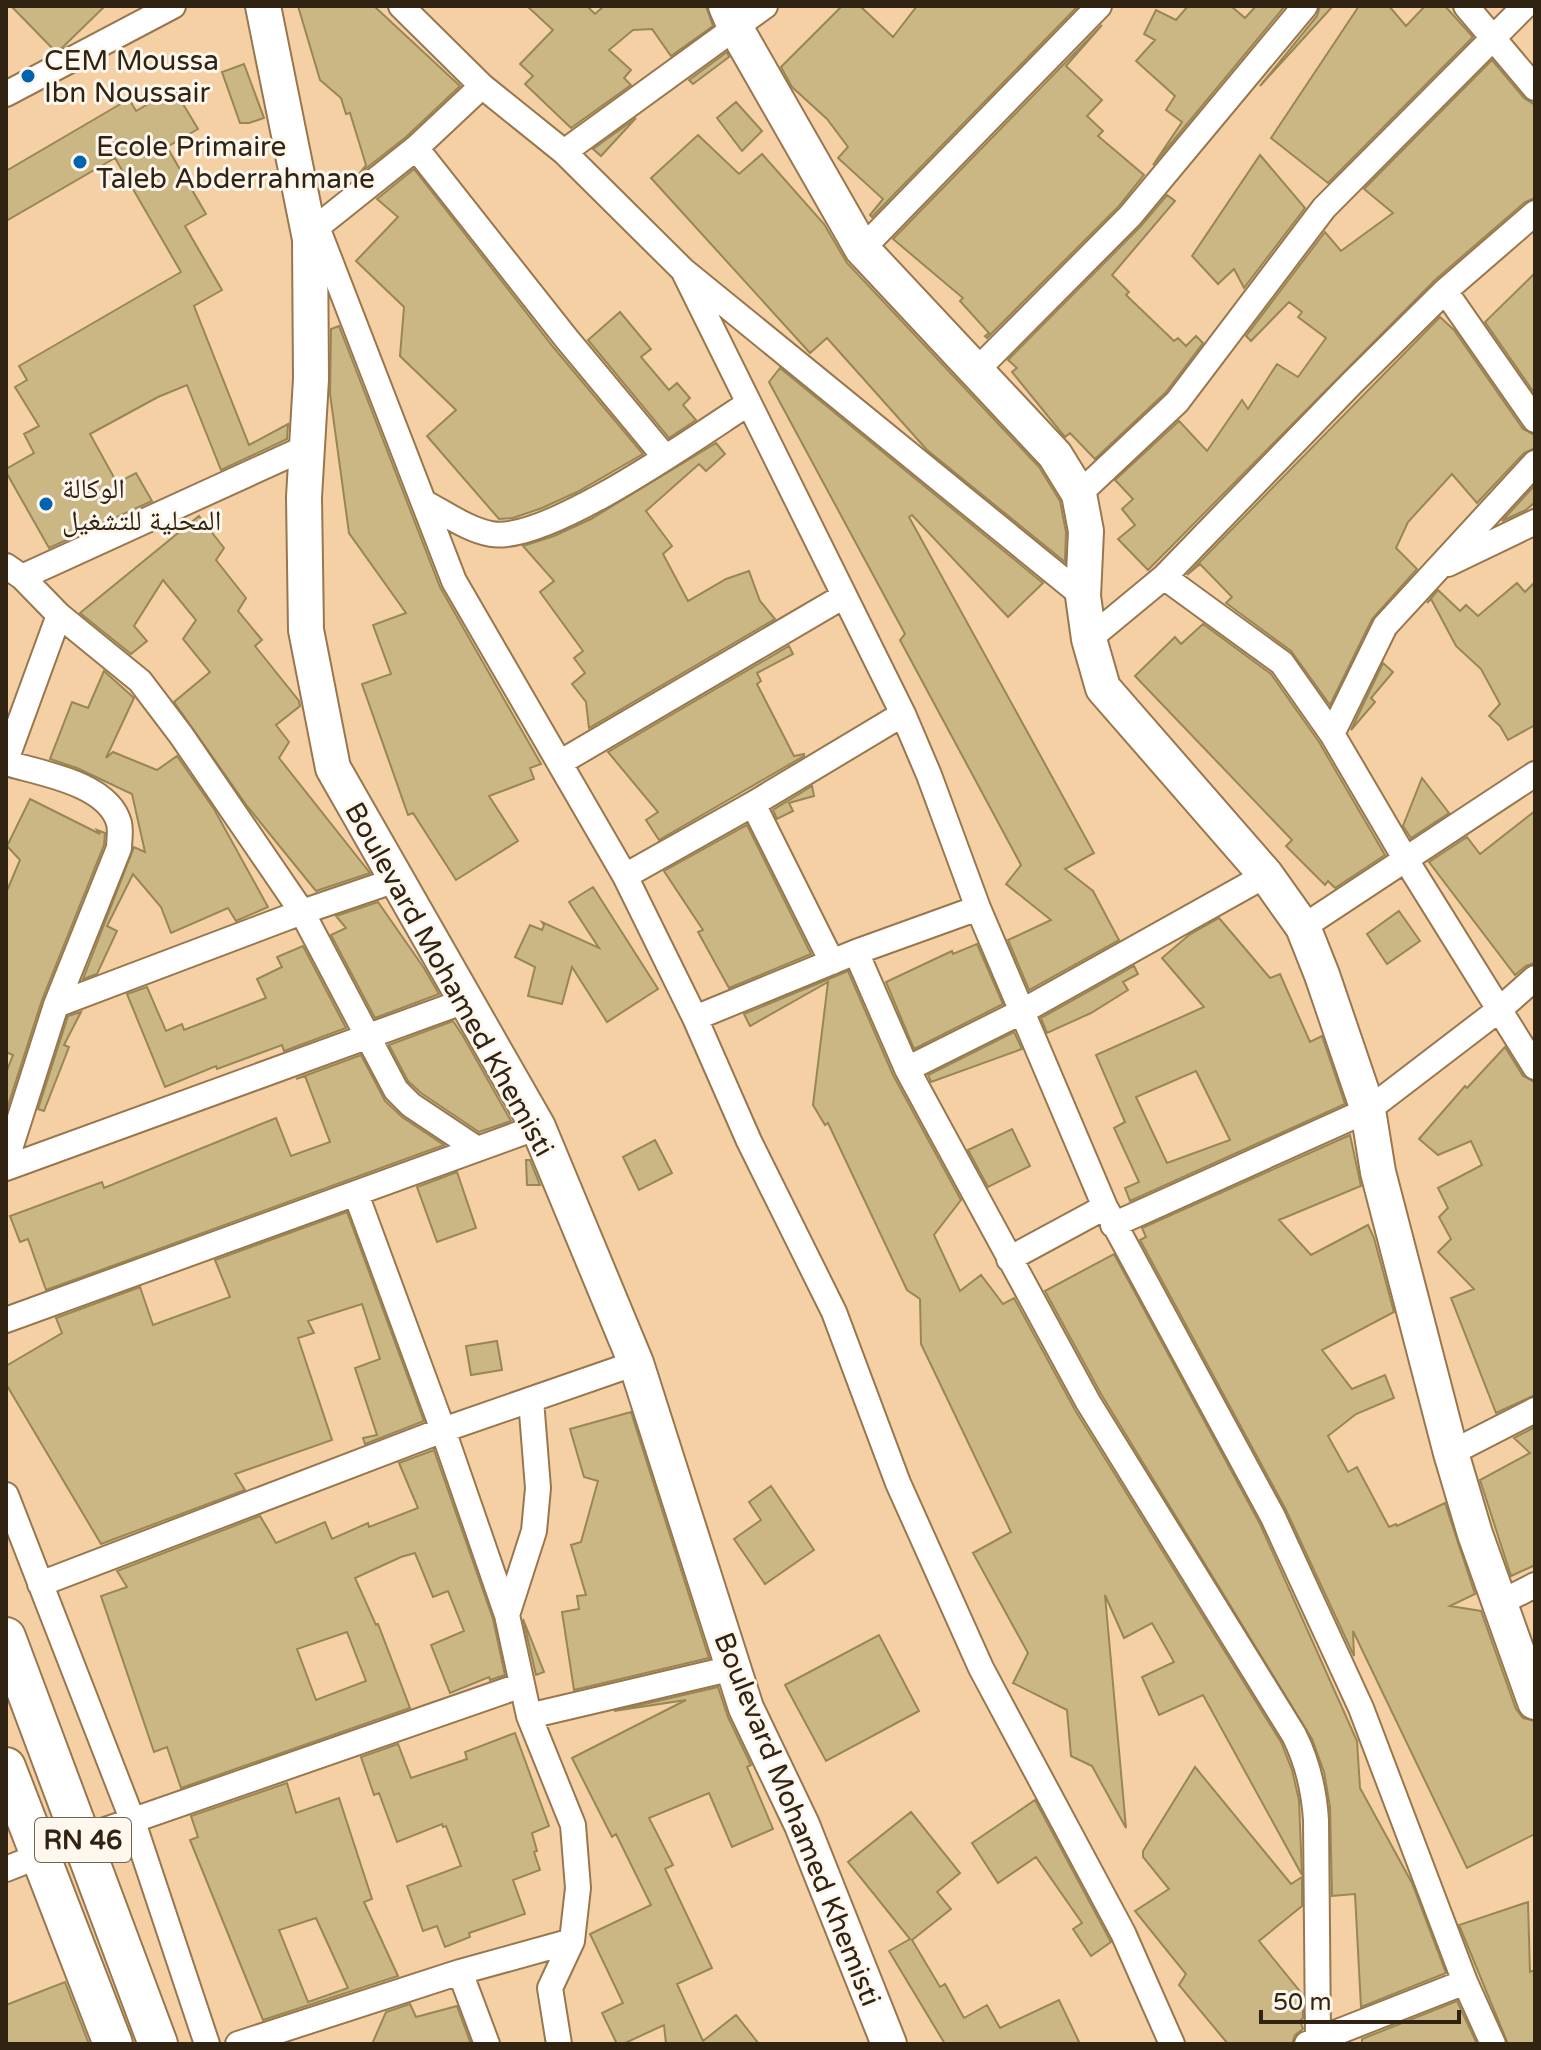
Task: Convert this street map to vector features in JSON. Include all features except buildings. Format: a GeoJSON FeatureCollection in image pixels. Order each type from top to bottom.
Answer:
{"type":"FeatureCollection","features":[{"type":"Feature","properties":{"kind":"main road","name":"Boulevard Mohamed Khemisti"},"geometry":{"type":"LineString","coordinates":[[263,6],[313,233],[311,379],[304,497],[306,630],[333,768],[538,1127],[636,1363],[746,1708],[802,1825],[889,2044]]}},
{"type":"Feature","properties":{"kind":"main road"},"geometry":{"type":"LineString","coordinates":[[730,17],[862,249],[1055,455],[1079,494],[1086,531],[1083,596],[1089,639],[1103,688],[1266,875],[1303,927],[1368,1110],[1378,1172],[1451,1453],[1535,1702]]}},
{"type":"Feature","properties":{"kind":"main road","name":"RN 46"},"geometry":{"type":"LineString","coordinates":[[6,1637],[158,2044]]}},
{"type":"Feature","properties":{"kind":"main road","name":"RN 46"},"geometry":{"type":"LineString","coordinates":[[6,1767],[22,1863],[113,2044]]}},
{"type":"Feature","properties":{"kind":"street"},"geometry":{"type":"LineString","coordinates":[[6,94],[173,6]]}},
{"type":"Feature","properties":{"kind":"street"},"geometry":{"type":"LineString","coordinates":[[401,6],[482,86],[564,152],[683,270],[1083,596]]}},
{"type":"Feature","properties":{"kind":"street"},"geometry":{"type":"LineString","coordinates":[[564,152],[730,17],[765,6]]}},
{"type":"Feature","properties":{"kind":"street"},"geometry":{"type":"LineString","coordinates":[[862,249],[1099,6]]}},
{"type":"Feature","properties":{"kind":"street"},"geometry":{"type":"LineString","coordinates":[[976,371],[1130,216],[1305,6]]}},
{"type":"Feature","properties":{"kind":"street"},"geometry":{"type":"LineString","coordinates":[[1466,6],[1535,88]]}},
{"type":"Feature","properties":{"kind":"street"},"geometry":{"type":"LineString","coordinates":[[1079,494],[1177,402],[1324,208],[1525,6]]}},
{"type":"Feature","properties":{"kind":"street"},"geometry":{"type":"LineString","coordinates":[[482,86],[416,148],[313,233],[425,503],[454,581],[625,876],[695,1018],[749,1141],[834,1312],[898,1483],[981,1668],[1123,1933],[1172,2044]]}},
{"type":"Feature","properties":{"kind":"street"},"geometry":{"type":"LineString","coordinates":[[416,148],[566,338],[665,457]]}},
{"type":"Feature","properties":{"kind":"street"},"geometry":{"type":"LineString","coordinates":[[1089,639],[1164,577],[1445,291],[1535,213]]}},
{"type":"Feature","properties":{"kind":"street"},"geometry":{"type":"LineString","coordinates":[[683,270],[903,714],[978,908],[1109,1216],[1273,1517],[1361,1708],[1465,1982],[1493,2044]]}},
{"type":"Feature","properties":{"kind":"street"},"geometry":{"type":"LineString","coordinates":[[1445,291],[1534,417]]}},
{"type":"Feature","properties":{"kind":"street"},"geometry":{"type":"LineString","coordinates":[[425,503],[491,534],[511,534],[540,527],[588,503],[749,403]]}},
{"type":"Feature","properties":{"kind":"street"},"geometry":{"type":"LineString","coordinates":[[307,447],[14,571],[59,615],[140,681],[181,735],[302,912],[396,1090],[411,1105],[477,1149]]}},
{"type":"Feature","properties":{"kind":"street"},"geometry":{"type":"LineString","coordinates":[[1332,734],[1385,626],[1535,463]]}},
{"type":"Feature","properties":{"kind":"street"},"geometry":{"type":"LineString","coordinates":[[1435,570],[1535,522]]}},
{"type":"Feature","properties":{"kind":"street"},"geometry":{"type":"LineString","coordinates":[[1164,577],[1282,663],[1332,734],[1406,860],[1535,1067]]}},
{"type":"Feature","properties":{"kind":"street"},"geometry":{"type":"LineString","coordinates":[[561,762],[844,596]]}},
{"type":"Feature","properties":{"kind":"street"},"geometry":{"type":"LineString","coordinates":[[6,1161],[56,1005],[119,848],[120,826],[113,808],[94,793],[74,783],[6,761],[59,615]]}},
{"type":"Feature","properties":{"kind":"street"},"geometry":{"type":"LineString","coordinates":[[625,876],[903,714]]}},
{"type":"Feature","properties":{"kind":"street"},"geometry":{"type":"LineString","coordinates":[[1303,927],[1535,774]]}},
{"type":"Feature","properties":{"kind":"street"},"geometry":{"type":"LineString","coordinates":[[753,804],[832,962]]}},
{"type":"Feature","properties":{"kind":"street"},"geometry":{"type":"LineString","coordinates":[[907,1069],[1021,1012],[1266,875]]}},
{"type":"Feature","properties":{"kind":"street"},"geometry":{"type":"LineString","coordinates":[[56,1005],[302,912],[396,880]]}},
{"type":"Feature","properties":{"kind":"street"},"geometry":{"type":"LineString","coordinates":[[695,1018],[856,952],[978,908]]}},
{"type":"Feature","properties":{"kind":"street"},"geometry":{"type":"LineString","coordinates":[[856,952],[907,1069],[1088,1402],[1304,1755],[1315,1798],[1316,1820],[1312,2041],[1465,1982]]}},
{"type":"Feature","properties":{"kind":"street"},"geometry":{"type":"LineString","coordinates":[[1009,1259],[1368,1110],[1500,1009],[1535,978]]}},
{"type":"Feature","properties":{"kind":"street"},"geometry":{"type":"LineString","coordinates":[[6,1168],[465,1001]]}},
{"type":"Feature","properties":{"kind":"street"},"geometry":{"type":"LineString","coordinates":[[6,1320],[538,1127]]}},
{"type":"Feature","properties":{"kind":"street"},"geometry":{"type":"LineString","coordinates":[[356,1194],[507,1615],[529,1716],[573,1825],[578,1888],[572,1941],[550,1988],[559,2044]]}},
{"type":"Feature","properties":{"kind":"street"},"geometry":{"type":"LineString","coordinates":[[40,1584],[443,1430],[636,1363]]}},
{"type":"Feature","properties":{"kind":"street"},"geometry":{"type":"LineString","coordinates":[[507,1615],[534,1531],[538,1488],[531,1400]]}},
{"type":"Feature","properties":{"kind":"street"},"geometry":{"type":"LineString","coordinates":[[1451,1453],[1535,1410]]}},
{"type":"Feature","properties":{"kind":"street"},"geometry":{"type":"LineString","coordinates":[[6,1495],[132,1819],[207,2044]]}},
{"type":"Feature","properties":{"kind":"street"},"geometry":{"type":"LineString","coordinates":[[1500,1603],[1535,1585]]}},
{"type":"Feature","properties":{"kind":"street"},"geometry":{"type":"LineString","coordinates":[[529,1716],[733,1668]]}},
{"type":"Feature","properties":{"kind":"street"},"geometry":{"type":"LineString","coordinates":[[82,1838],[522,1685]]}},
{"type":"Feature","properties":{"kind":"street"},"geometry":{"type":"LineString","coordinates":[[238,2044],[460,1972],[572,1941]]}},
{"type":"Feature","properties":{"kind":"street"},"geometry":{"type":"LineString","coordinates":[[460,1972],[487,2044]]}},
{"type":"Feature","properties":{"kind":"place","name":"CEM Moussa Ibn Noussair"},"geometry":{"type":"Point","coordinates":[28,76]}},
{"type":"Feature","properties":{"kind":"place","name":"Ecole Primaire Taleb Abderrahmane"},"geometry":{"type":"Point","coordinates":[80,162]}},
{"type":"Feature","properties":{"kind":"place","name":"الوكالة المحلية للتشغيل"},"geometry":{"type":"Point","coordinates":[46,504]}}]}
